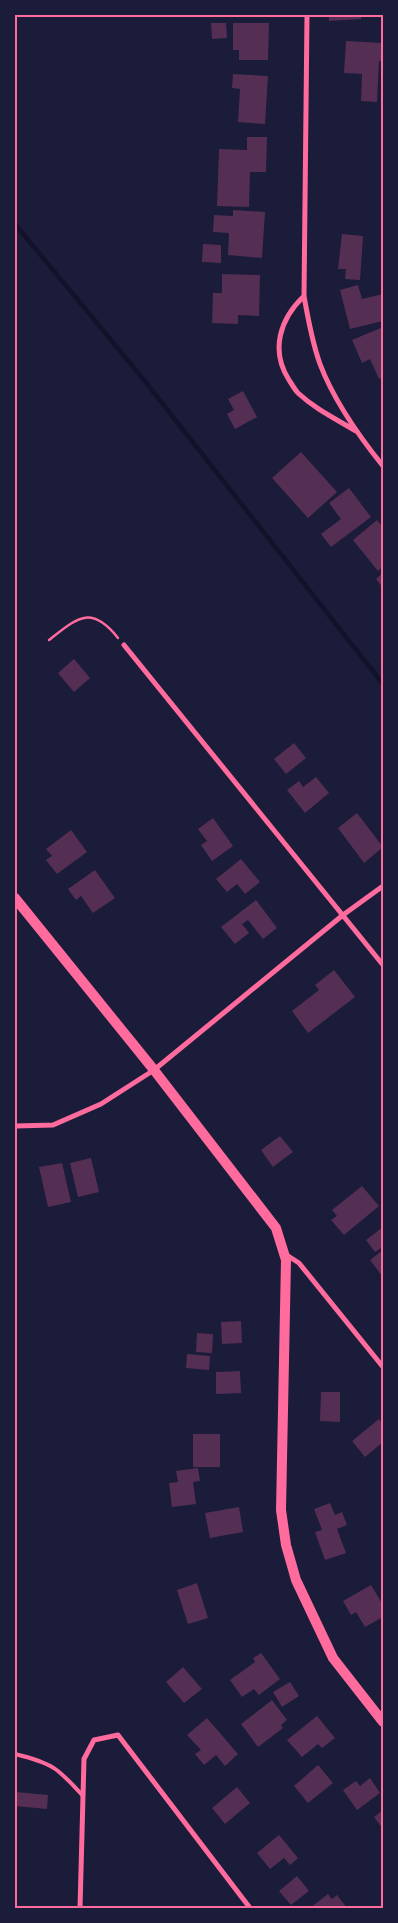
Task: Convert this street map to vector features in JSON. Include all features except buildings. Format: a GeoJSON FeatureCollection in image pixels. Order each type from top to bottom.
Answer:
{"type":"FeatureCollection","features":[{"type":"Feature","properties":{"kind":"main road"},"geometry":{"type":"LineString","coordinates":[[15,898],[154,1070],[276,1228],[285,1254],[281,1510],[286,1545],[296,1580],[333,1658],[383,1722]]}},
{"type":"Feature","properties":{"kind":"street"},"geometry":{"type":"LineString","coordinates":[[307,15],[304,296],[309,324],[320,364],[334,393],[358,432],[383,466]]}},
{"type":"Feature","properties":{"kind":"street"},"geometry":{"type":"LineString","coordinates":[[304,296],[292,308],[282,328],[278,348],[283,370],[296,391],[316,407],[358,432]]}},
{"type":"Feature","properties":{"kind":"street"},"geometry":{"type":"LineString","coordinates":[[124,645],[383,965]]}},
{"type":"Feature","properties":{"kind":"street"},"geometry":{"type":"LineString","coordinates":[[15,1126],[52,1126],[101,1104],[154,1070],[343,915],[383,886]]}},
{"type":"Feature","properties":{"kind":"street"},"geometry":{"type":"LineString","coordinates":[[285,1254],[300,1263],[383,1366]]}},
{"type":"Feature","properties":{"kind":"street"},"geometry":{"type":"LineString","coordinates":[[80,1908],[84,1759],[94,1740],[118,1735],[250,1908]]}},
{"type":"Feature","properties":{"kind":"lane"},"geometry":{"type":"LineString","coordinates":[[15,1754],[51,1765],[61,1772],[83,1796]]}},
{"type":"Feature","properties":{"kind":"path"},"geometry":{"type":"LineString","coordinates":[[49,640],[72,622],[87,618],[95,619],[108,626],[124,645]]}},
{"type":"Feature","properties":{"kind":"waterway"},"geometry":{"type":"LineString","coordinates":[[15,224],[140,375],[383,684]]}}]}
